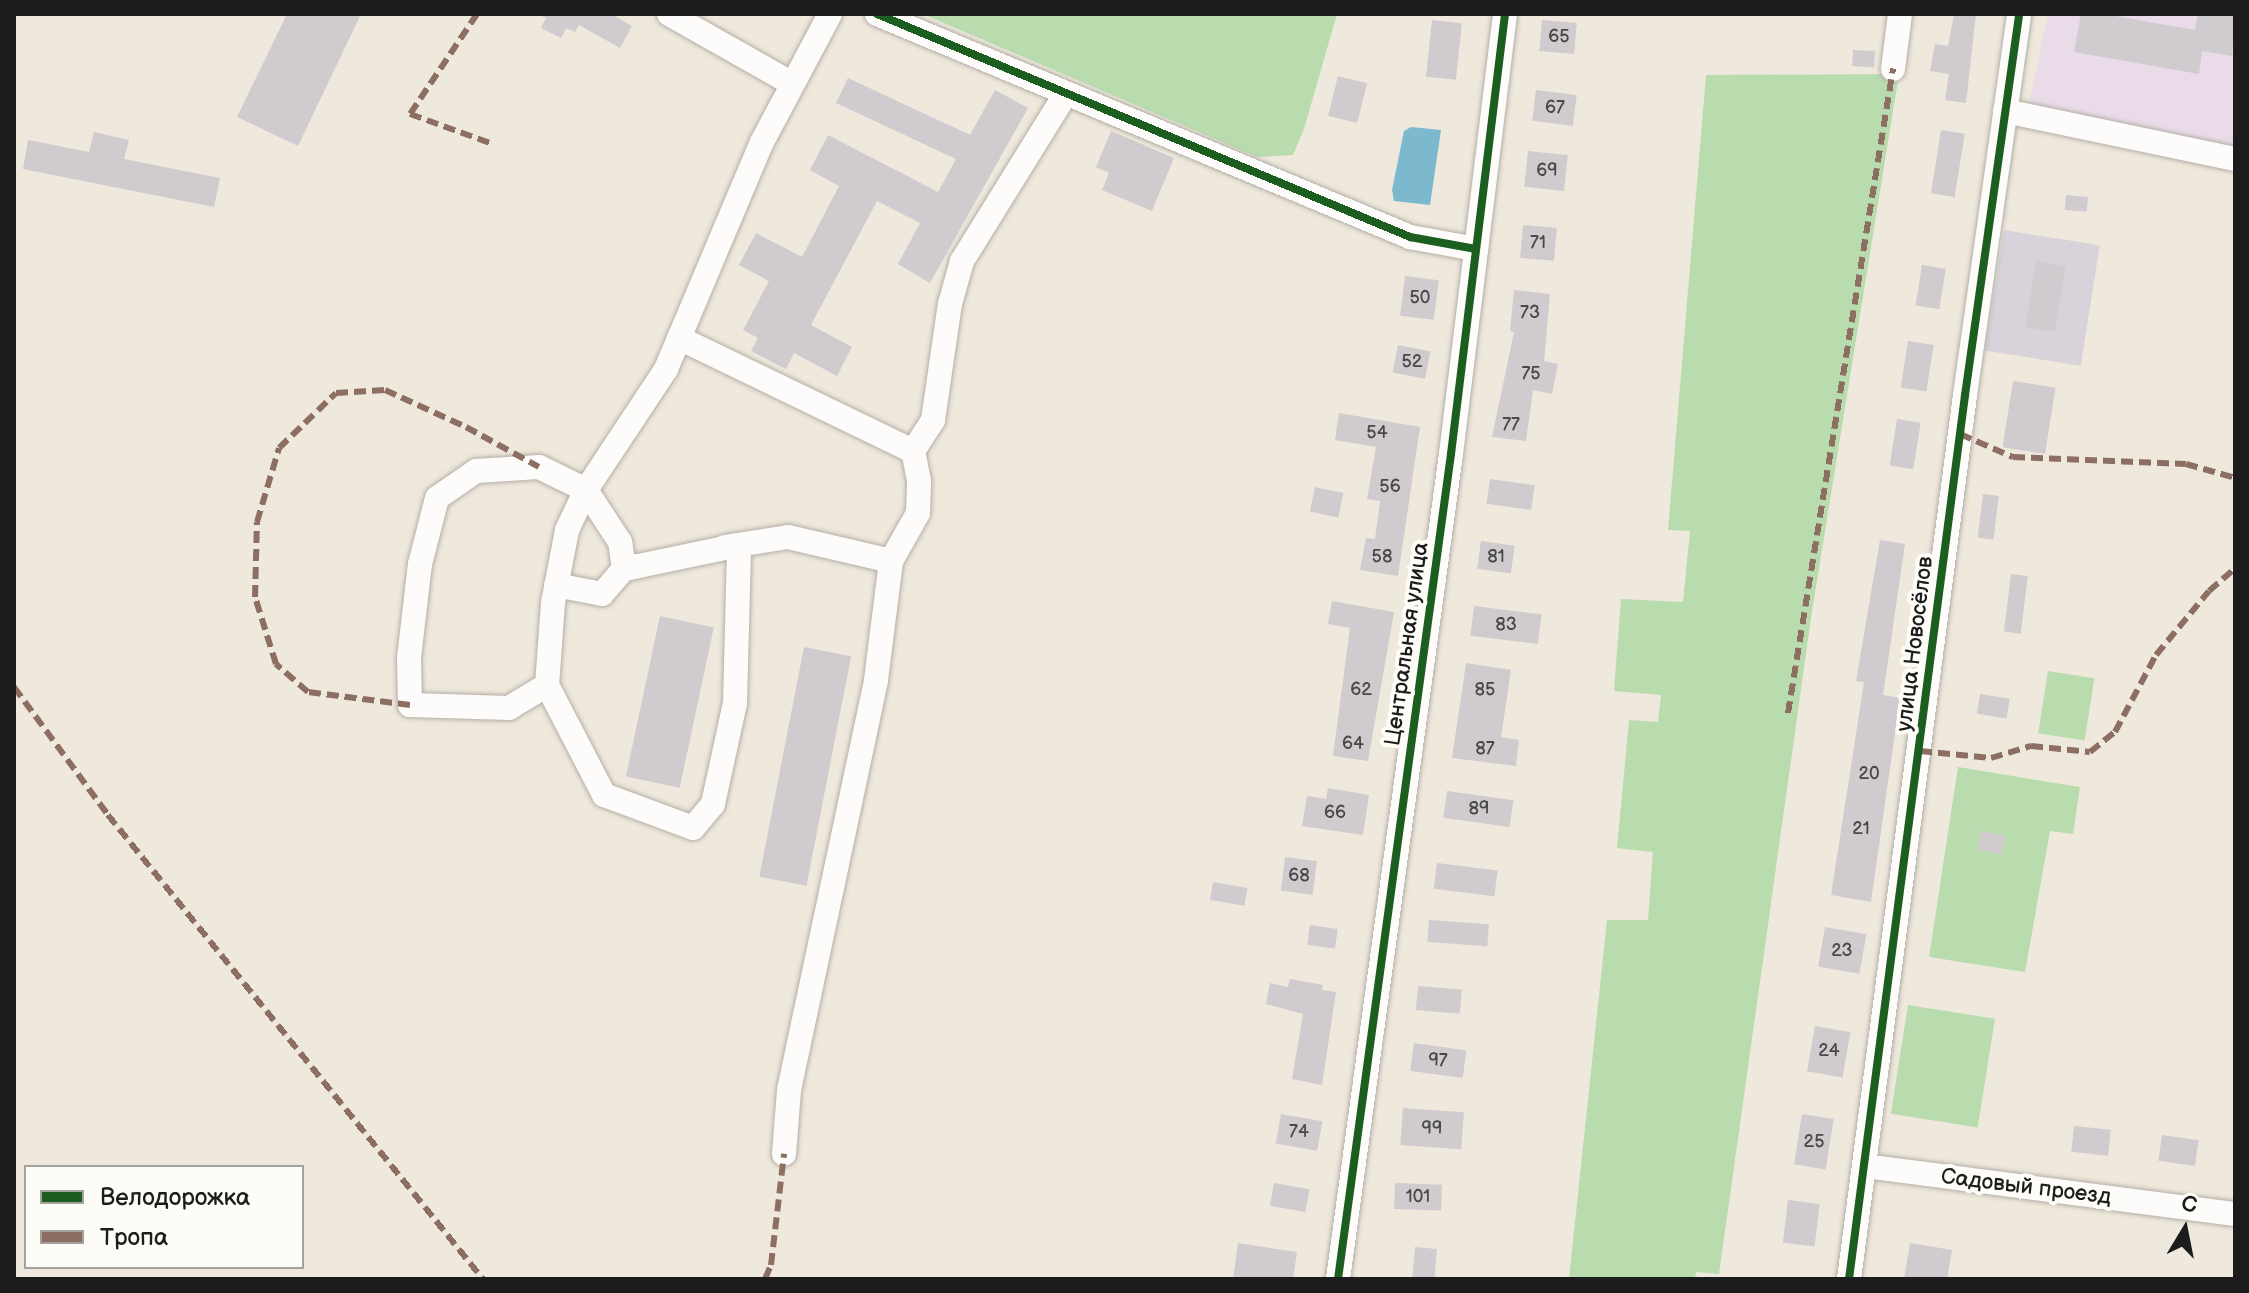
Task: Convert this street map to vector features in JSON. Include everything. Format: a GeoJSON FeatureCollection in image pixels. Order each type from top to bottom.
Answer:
{"type":"FeatureCollection","features":[{"type":"Feature","properties":{"kind":"street"},"geometry":{"type":"LineString","coordinates":[[669,14],[791,83]]}},
{"type":"Feature","properties":{"kind":"street"},"geometry":{"type":"LineString","coordinates":[[739,545],[735,703],[713,804],[693,828],[604,795],[547,685],[556,585],[567,530],[586,490],[666,369],[762,142],[830,14]]}},
{"type":"Feature","properties":{"kind":"street"},"geometry":{"type":"LineString","coordinates":[[877,14],[1410,237],[1476,249]]}},
{"type":"Feature","properties":{"kind":"street","name":"Центральная улица"},"geometry":{"type":"LineString","coordinates":[[1338,1279],[1505,14]]}},
{"type":"Feature","properties":{"kind":"street"},"geometry":{"type":"LineString","coordinates":[[1893,69],[1900,14]]}},
{"type":"Feature","properties":{"kind":"street","name":"улица Новосёлов"},"geometry":{"type":"LineString","coordinates":[[1849,1279],[2019,14]]}},
{"type":"Feature","properties":{"kind":"street"},"geometry":{"type":"LineString","coordinates":[[784,1154],[789,1090],[876,680],[891,561],[918,513],[919,481],[913,451],[933,420],[950,304],[962,261],[1065,95]]}},
{"type":"Feature","properties":{"kind":"street"},"geometry":{"type":"LineString","coordinates":[[2005,111],[2235,159]]}},
{"type":"Feature","properties":{"kind":"street"},"geometry":{"type":"LineString","coordinates":[[679,338],[913,451]]}},
{"type":"Feature","properties":{"kind":"street"},"geometry":{"type":"LineString","coordinates":[[547,685],[509,708],[410,705],[409,658],[420,564],[437,498],[476,471],[539,467],[586,490],[620,542],[624,569]]}},
{"type":"Feature","properties":{"kind":"street"},"geometry":{"type":"LineString","coordinates":[[556,585],[602,594],[624,569],[788,537],[891,561]]}},
{"type":"Feature","properties":{"kind":"street","name":"Садовый проезд"},"geometry":{"type":"LineString","coordinates":[[1864,1166],[2235,1214]]}},
{"type":"Feature","properties":{"kind":"shaded area"},"geometry":{"type":"Polygon","coordinates":[[[2048,14],[2235,14],[2235,149],[2029,105],[2048,14]]]}},
{"type":"Feature","properties":{"kind":"shaded area"},"geometry":{"type":"Polygon","coordinates":[[[2004,230],[2100,245],[2081,366],[1985,350],[2004,230]]]}},
{"type":"Feature","properties":{"kind":"green space"},"geometry":{"type":"Polygon","coordinates":[[[923,14],[1337,14],[1304,129],[1293,155],[1257,157],[923,14]]]}},
{"type":"Feature","properties":{"kind":"green space"},"geometry":{"type":"Polygon","coordinates":[[[1899,74],[1811,618],[1719,1274],[1696,1272],[1695,1279],[1569,1279],[1607,920],[1648,920],[1653,852],[1617,848],[1629,720],[1658,722],[1661,695],[1614,691],[1621,599],[1683,602],[1690,531],[1668,530],[1706,75],[1899,74]]]}},
{"type":"Feature","properties":{"kind":"green space"},"geometry":{"type":"Polygon","coordinates":[[[2048,671],[2094,678],[2085,741],[2038,733],[2048,671]]]}},
{"type":"Feature","properties":{"kind":"green space"},"geometry":{"type":"Polygon","coordinates":[[[1958,767],[2080,787],[2073,834],[2050,831],[2025,972],[1929,957],[1958,767]]]}},
{"type":"Feature","properties":{"kind":"green space"},"geometry":{"type":"Polygon","coordinates":[[[1908,1005],[1995,1019],[1978,1127],[1891,1114],[1908,1005]]]}},
{"type":"Feature","properties":{"kind":"water"},"geometry":{"type":"Polygon","coordinates":[[[1411,127],[1441,130],[1430,205],[1394,201],[1392,190],[1404,131],[1411,127]]]}},
{"type":"Feature","properties":{"kind":"building"},"geometry":{"type":"Polygon","coordinates":[[[287,14],[361,14],[298,146],[237,117],[287,14]]]}},
{"type":"Feature","properties":{"kind":"building"},"geometry":{"type":"Polygon","coordinates":[[[538,14],[611,14],[632,26],[620,48],[579,25],[575,32],[566,28],[561,38],[541,28],[546,18],[538,14]]]}},
{"type":"Feature","properties":{"kind":"building"},"geometry":{"type":"Polygon","coordinates":[[[1954,14],[1976,14],[1966,103],[1945,100],[1949,74],[1930,71],[1935,44],[1948,46],[1954,14]]]}},
{"type":"Feature","properties":{"kind":"building"},"geometry":{"type":"Polygon","coordinates":[[[2081,14],[2104,14],[2195,30],[2198,14],[2235,14],[2232,56],[2202,51],[2199,74],[2074,52],[2081,14]]]}},
{"type":"Feature","properties":{"kind":"building"},"geometry":{"type":"Polygon","coordinates":[[[1432,20],[1462,23],[1456,80],[1426,77],[1432,20]]]}},
{"type":"Feature","properties":{"kind":"building"},"geometry":{"type":"Polygon","coordinates":[[[1542,20],[1577,23],[1574,54],[1539,51],[1542,20]]]}},
{"type":"Feature","properties":{"kind":"building"},"geometry":{"type":"Polygon","coordinates":[[[1853,50],[1875,51],[1874,67],[1852,66],[1853,50]]]}},
{"type":"Feature","properties":{"kind":"building"},"geometry":{"type":"Polygon","coordinates":[[[1338,76],[1367,83],[1357,123],[1328,116],[1338,76]]]}},
{"type":"Feature","properties":{"kind":"building"},"geometry":{"type":"Polygon","coordinates":[[[848,78],[970,135],[995,90],[1028,108],[930,283],[898,264],[920,223],[877,201],[811,325],[852,347],[837,376],[794,353],[786,369],[751,351],[758,338],[743,330],[769,281],[739,265],[756,233],[802,257],[839,186],[810,170],[828,135],[938,192],[956,159],[836,103],[848,78]]]}},
{"type":"Feature","properties":{"kind":"building"},"geometry":{"type":"Polygon","coordinates":[[[1536,90],[1577,95],[1573,126],[1532,121],[1536,90]]]}},
{"type":"Feature","properties":{"kind":"building"},"geometry":{"type":"Polygon","coordinates":[[[1941,130],[1965,134],[1955,197],[1931,193],[1941,130]]]}},
{"type":"Feature","properties":{"kind":"building"},"geometry":{"type":"Polygon","coordinates":[[[1111,131],[1174,158],[1152,211],[1102,190],[1109,173],[1096,167],[1111,131]]]}},
{"type":"Feature","properties":{"kind":"building"},"geometry":{"type":"Polygon","coordinates":[[[94,132],[129,140],[124,159],[220,178],[214,207],[23,169],[28,140],[89,152],[94,132]]]}},
{"type":"Feature","properties":{"kind":"building"},"geometry":{"type":"Polygon","coordinates":[[[1528,151],[1568,155],[1564,191],[1524,187],[1528,151]]]}},
{"type":"Feature","properties":{"kind":"building"},"geometry":{"type":"Polygon","coordinates":[[[2066,195],[2088,197],[2087,212],[2065,210],[2066,195]]]}},
{"type":"Feature","properties":{"kind":"building"},"geometry":{"type":"Polygon","coordinates":[[[1523,225],[1557,228],[1554,261],[1520,258],[1523,225]]]}},
{"type":"Feature","properties":{"kind":"building"},"geometry":{"type":"Polygon","coordinates":[[[2036,261],[2066,266],[2055,332],[2026,327],[2036,261]]]}},
{"type":"Feature","properties":{"kind":"building"},"geometry":{"type":"Polygon","coordinates":[[[1922,265],[1946,269],[1939,309],[1916,305],[1922,265]]]}},
{"type":"Feature","properties":{"kind":"building"},"geometry":{"type":"Polygon","coordinates":[[[1405,276],[1439,280],[1434,320],[1400,316],[1405,276]]]}},
{"type":"Feature","properties":{"kind":"building"},"geometry":{"type":"Polygon","coordinates":[[[1514,290],[1550,294],[1544,361],[1558,364],[1552,394],[1533,390],[1526,441],[1492,437],[1514,332],[1510,331],[1514,290]]]}},
{"type":"Feature","properties":{"kind":"building"},"geometry":{"type":"Polygon","coordinates":[[[1908,341],[1934,345],[1926,391],[1901,387],[1908,341]]]}},
{"type":"Feature","properties":{"kind":"building"},"geometry":{"type":"Polygon","coordinates":[[[1398,345],[1430,351],[1425,379],[1393,372],[1398,345]]]}},
{"type":"Feature","properties":{"kind":"building"},"geometry":{"type":"Polygon","coordinates":[[[2013,381],[2055,388],[2045,454],[2003,447],[2013,381]]]}},
{"type":"Feature","properties":{"kind":"building"},"geometry":{"type":"Polygon","coordinates":[[[1339,413],[1420,427],[1398,576],[1360,570],[1366,538],[1375,539],[1380,501],[1367,499],[1376,447],[1335,440],[1339,413]]]}},
{"type":"Feature","properties":{"kind":"building"},"geometry":{"type":"Polygon","coordinates":[[[1897,419],[1921,423],[1913,469],[1890,465],[1897,419]]]}},
{"type":"Feature","properties":{"kind":"building"},"geometry":{"type":"Polygon","coordinates":[[[1490,479],[1535,485],[1531,510],[1487,504],[1490,479]]]}},
{"type":"Feature","properties":{"kind":"building"},"geometry":{"type":"Polygon","coordinates":[[[1315,487],[1343,493],[1338,517],[1310,511],[1315,487]]]}},
{"type":"Feature","properties":{"kind":"building"},"geometry":{"type":"Polygon","coordinates":[[[1983,494],[1999,496],[1994,540],[1978,538],[1983,494]]]}},
{"type":"Feature","properties":{"kind":"building"},"geometry":{"type":"Polygon","coordinates":[[[1880,540],[1905,544],[1883,695],[1900,698],[1871,902],[1831,895],[1864,682],[1856,681],[1880,540]]]}},
{"type":"Feature","properties":{"kind":"building"},"geometry":{"type":"Polygon","coordinates":[[[1481,541],[1515,546],[1511,573],[1477,569],[1481,541]]]}},
{"type":"Feature","properties":{"kind":"building"},"geometry":{"type":"Polygon","coordinates":[[[2011,574],[2028,576],[2021,634],[2004,632],[2011,574]]]}},
{"type":"Feature","properties":{"kind":"building"},"geometry":{"type":"Polygon","coordinates":[[[1332,601],[1394,612],[1368,761],[1333,756],[1350,628],[1328,624],[1332,601]]]}},
{"type":"Feature","properties":{"kind":"building"},"geometry":{"type":"Polygon","coordinates":[[[1474,606],[1541,614],[1538,644],[1470,636],[1474,606]]]}},
{"type":"Feature","properties":{"kind":"building"},"geometry":{"type":"Polygon","coordinates":[[[660,616],[714,627],[680,788],[626,776],[660,616]]]}},
{"type":"Feature","properties":{"kind":"building"},"geometry":{"type":"Polygon","coordinates":[[[804,647],[851,656],[806,886],[759,877],[804,647]]]}},
{"type":"Feature","properties":{"kind":"building"},"geometry":{"type":"Polygon","coordinates":[[[1466,663],[1511,670],[1501,737],[1519,740],[1516,766],[1452,758],[1466,663]]]}},
{"type":"Feature","properties":{"kind":"building"},"geometry":{"type":"Polygon","coordinates":[[[1980,694],[2010,699],[2007,718],[1977,714],[1980,694]]]}},
{"type":"Feature","properties":{"kind":"building"},"geometry":{"type":"Polygon","coordinates":[[[1328,788],[1369,795],[1363,835],[1302,826],[1307,796],[1326,799],[1328,788]]]}},
{"type":"Feature","properties":{"kind":"building"},"geometry":{"type":"Polygon","coordinates":[[[1447,791],[1513,800],[1510,827],[1443,818],[1447,791]]]}},
{"type":"Feature","properties":{"kind":"building"},"geometry":{"type":"Polygon","coordinates":[[[1981,831],[2006,836],[2002,854],[1977,850],[1981,831]]]}},
{"type":"Feature","properties":{"kind":"building"},"geometry":{"type":"Polygon","coordinates":[[[1285,857],[1317,861],[1313,895],[1281,891],[1285,857]]]}},
{"type":"Feature","properties":{"kind":"building"},"geometry":{"type":"Polygon","coordinates":[[[1437,863],[1498,870],[1494,896],[1434,889],[1437,863]]]}},
{"type":"Feature","properties":{"kind":"building"},"geometry":{"type":"Polygon","coordinates":[[[1213,882],[1247,888],[1244,906],[1210,900],[1213,882]]]}},
{"type":"Feature","properties":{"kind":"building"},"geometry":{"type":"Polygon","coordinates":[[[1429,920],[1489,924],[1487,946],[1427,942],[1429,920]]]}},
{"type":"Feature","properties":{"kind":"building"},"geometry":{"type":"Polygon","coordinates":[[[1310,925],[1338,929],[1335,949],[1307,945],[1310,925]]]}},
{"type":"Feature","properties":{"kind":"building"},"geometry":{"type":"Polygon","coordinates":[[[1825,927],[1866,934],[1859,974],[1818,966],[1825,927]]]}},
{"type":"Feature","properties":{"kind":"building"},"geometry":{"type":"Polygon","coordinates":[[[1290,979],[1323,985],[1322,990],[1336,992],[1322,1085],[1292,1079],[1303,1014],[1266,1004],[1270,983],[1288,987],[1290,979]]]}},
{"type":"Feature","properties":{"kind":"building"},"geometry":{"type":"Polygon","coordinates":[[[1418,986],[1462,990],[1460,1014],[1416,1010],[1418,986]]]}},
{"type":"Feature","properties":{"kind":"building"},"geometry":{"type":"Polygon","coordinates":[[[1815,1026],[1850,1032],[1842,1078],[1807,1071],[1815,1026]]]}},
{"type":"Feature","properties":{"kind":"building"},"geometry":{"type":"Polygon","coordinates":[[[1414,1043],[1466,1050],[1463,1078],[1410,1071],[1414,1043]]]}},
{"type":"Feature","properties":{"kind":"building"},"geometry":{"type":"Polygon","coordinates":[[[1403,1108],[1464,1112],[1461,1149],[1400,1145],[1403,1108]]]}},
{"type":"Feature","properties":{"kind":"building"},"geometry":{"type":"Polygon","coordinates":[[[1281,1114],[1322,1121],[1317,1151],[1276,1144],[1281,1114]]]}},
{"type":"Feature","properties":{"kind":"building"},"geometry":{"type":"Polygon","coordinates":[[[1802,1114],[1834,1119],[1826,1169],[1794,1164],[1802,1114]]]}},
{"type":"Feature","properties":{"kind":"building"},"geometry":{"type":"Polygon","coordinates":[[[2074,1126],[2111,1130],[2108,1156],[2071,1152],[2074,1126]]]}},
{"type":"Feature","properties":{"kind":"building"},"geometry":{"type":"Polygon","coordinates":[[[2162,1135],[2199,1140],[2195,1166],[2158,1161],[2162,1135]]]}},
{"type":"Feature","properties":{"kind":"building"},"geometry":{"type":"Polygon","coordinates":[[[1274,1183],[1309,1189],[1305,1212],[1270,1206],[1274,1183]]]}},
{"type":"Feature","properties":{"kind":"building"},"geometry":{"type":"Polygon","coordinates":[[[1395,1183],[1442,1185],[1441,1211],[1394,1209],[1395,1183]]]}},
{"type":"Feature","properties":{"kind":"building"},"geometry":{"type":"Polygon","coordinates":[[[1788,1200],[1820,1204],[1815,1247],[1783,1243],[1788,1200]]]}},
{"type":"Feature","properties":{"kind":"building"},"geometry":{"type":"Polygon","coordinates":[[[1238,1243],[1297,1252],[1293,1279],[1233,1279],[1238,1243]]]}},
{"type":"Feature","properties":{"kind":"building"},"geometry":{"type":"Polygon","coordinates":[[[1910,1243],[1952,1250],[1947,1279],[1904,1279],[1910,1243]]]}},
{"type":"Feature","properties":{"kind":"building"},"geometry":{"type":"Polygon","coordinates":[[[1415,1247],[1437,1249],[1434,1279],[1412,1279],[1415,1247]]]}},
{"type":"Feature","properties":{"kind":"marked path"},"geometry":{"type":"LineString","coordinates":[[477,14],[410,114],[493,144]]}},
{"type":"Feature","properties":{"kind":"marked path"},"geometry":{"type":"LineString","coordinates":[[1788,713],[1893,69]]}},
{"type":"Feature","properties":{"kind":"marked path"},"geometry":{"type":"LineString","coordinates":[[410,705],[308,692],[276,664],[255,597],[257,522],[279,448],[336,393],[385,390],[466,427],[539,467]]}},
{"type":"Feature","properties":{"kind":"marked path"},"geometry":{"type":"LineString","coordinates":[[1960,434],[2013,457],[2186,464],[2235,478]]}},
{"type":"Feature","properties":{"kind":"marked path"},"geometry":{"type":"LineString","coordinates":[[1920,751],[1991,758],[2031,746],[2090,752],[2115,732],[2156,655],[2209,591],[2235,568]]}},
{"type":"Feature","properties":{"kind":"marked path"},"geometry":{"type":"LineString","coordinates":[[14,687],[108,815],[483,1279]]}},
{"type":"Feature","properties":{"kind":"marked path"},"geometry":{"type":"LineString","coordinates":[[765,1279],[771,1265],[784,1154]]}},
{"type":"Feature","properties":{"kind":"cycle path"},"geometry":{"type":"LineString","coordinates":[[877,14],[1410,237],[1476,249]]}},
{"type":"Feature","properties":{"kind":"cycle path"},"geometry":{"type":"LineString","coordinates":[[1338,1279],[1451,454],[1505,14]]}},
{"type":"Feature","properties":{"kind":"cycle path"},"geometry":{"type":"LineString","coordinates":[[1849,1279],[1965,395],[2019,14]]}}]}
